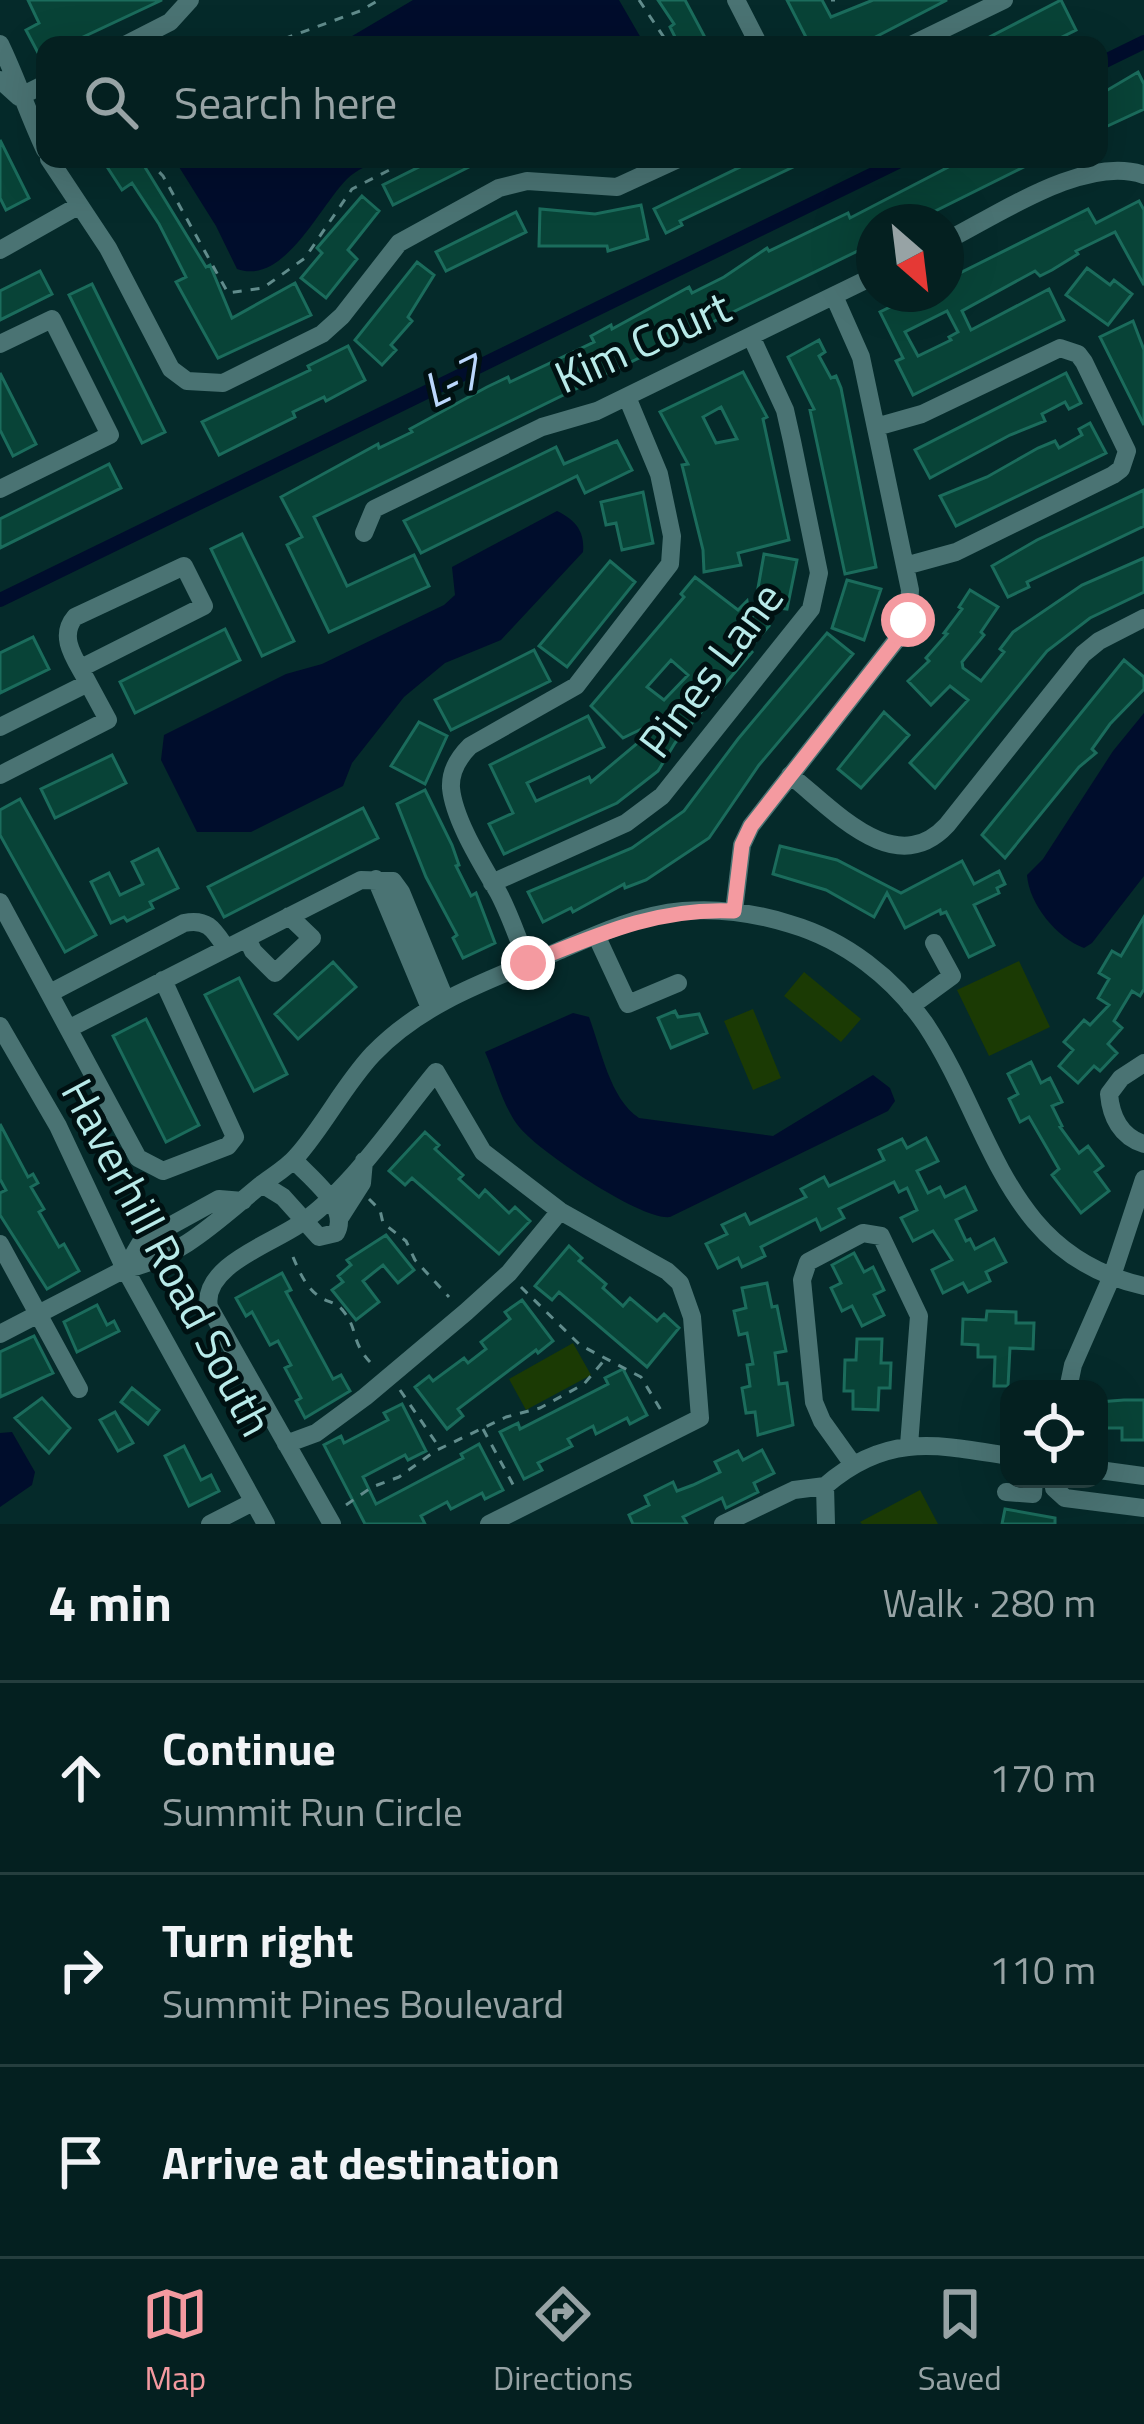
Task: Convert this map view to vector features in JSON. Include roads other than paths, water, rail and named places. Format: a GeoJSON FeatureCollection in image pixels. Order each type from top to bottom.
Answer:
{"type":"FeatureCollection","features":[{"type":"Feature","properties":{"kind":"street"},"geometry":{"type":"LineString","coordinates":[[143,36],[170,22],[190,0]]}},
{"type":"Feature","properties":{"kind":"street"},"geometry":{"type":"LineString","coordinates":[[736,0],[754,36]]}},
{"type":"Feature","properties":{"kind":"street"},"geometry":{"type":"LineString","coordinates":[[930,36],[1004,0]]}},
{"type":"Feature","properties":{"kind":"street"},"geometry":{"type":"LineString","coordinates":[[0,44],[19,82],[19,97]]}},
{"type":"Feature","properties":{"kind":"street"},"geometry":{"type":"LineString","coordinates":[[0,80],[19,97],[36,132]]}},
{"type":"Feature","properties":{"kind":"street"},"geometry":{"type":"LineString","coordinates":[[19,97],[36,88]]}},
{"type":"Feature","properties":{"kind":"street"},"geometry":{"type":"LineString","coordinates":[[55,168],[115,260],[171,369],[187,381],[223,383],[332,327],[399,243],[499,188],[527,182],[617,188],[659,168]]}},
{"type":"Feature","properties":{"kind":"street"},"geometry":{"type":"LineString","coordinates":[[964,232],[1080,176],[1111,170],[1144,176]]}},
{"type":"Feature","properties":{"kind":"street"},"geometry":{"type":"LineString","coordinates":[[0,250],[78,206]]}},
{"type":"Feature","properties":{"kind":"street","name":"Kim Court"},"geometry":{"type":"LineString","coordinates":[[364,533],[374,509],[542,427],[597,411],[856,285]]}},
{"type":"Feature","properties":{"kind":"street"},"geometry":{"type":"LineString","coordinates":[[734,911],[745,835],[904,630],[911,600],[861,356],[834,296]]}},
{"type":"Feature","properties":{"kind":"street"},"geometry":{"type":"LineString","coordinates":[[0,344],[52,319],[110,435],[0,489]]}},
{"type":"Feature","properties":{"kind":"street","name":"Pines Lane"},"geometry":{"type":"LineString","coordinates":[[492,883],[645,811],[677,779],[811,609],[819,572],[792,441],[778,390],[751,336]]}},
{"type":"Feature","properties":{"kind":"street"},"geometry":{"type":"LineString","coordinates":[[876,428],[922,414],[1060,348],[1078,354],[1084,362],[1126,451],[1113,475],[956,552],[905,566]]}},
{"type":"Feature","properties":{"kind":"street"},"geometry":{"type":"LineString","coordinates":[[528,963],[453,796],[452,777],[458,760],[478,740],[576,686],[673,556],[659,474],[627,397]]}},
{"type":"Feature","properties":{"kind":"street"},"geometry":{"type":"LineString","coordinates":[[0,728],[84,675],[204,606],[184,566],[75,617],[67,626],[65,637],[84,675],[108,720],[0,775]]}},
{"type":"Feature","properties":{"kind":"street"},"geometry":{"type":"LineString","coordinates":[[790,775],[874,840],[903,847],[923,843],[947,825],[1083,654],[1144,618]]}},
{"type":"Feature","properties":{"kind":"street"},"geometry":{"type":"LineString","coordinates":[[70,1028],[361,880],[376,879],[392,880],[401,892],[437,1004]]}},
{"type":"Feature","properties":{"kind":"street"},"geometry":{"type":"LineString","coordinates":[[0,902],[137,1158],[163,1171],[228,1146],[235,1137],[163,980]]}},
{"type":"Feature","properties":{"kind":"street"},"geometry":{"type":"LineString","coordinates":[[0,1334],[196,1238],[295,1160],[370,1057],[437,1004],[596,935],[648,917],[680,912],[734,911],[796,926],[826,938],[872,968],[911,1006],[940,1050],[1000,1173],[1026,1214],[1069,1253],[1112,1276],[1144,1286]]}},
{"type":"Feature","properties":{"kind":"street"},"geometry":{"type":"LineString","coordinates":[[247,938],[275,973],[311,938],[289,916]]}},
{"type":"Feature","properties":{"kind":"street"},"geometry":{"type":"LineString","coordinates":[[50,993],[184,923],[204,922],[226,948]]}},
{"type":"Feature","properties":{"kind":"street"},"geometry":{"type":"LineString","coordinates":[[596,935],[628,1004],[678,983]]}},
{"type":"Feature","properties":{"kind":"street"},"geometry":{"type":"LineString","coordinates":[[911,1006],[952,976],[934,943]]}},
{"type":"Feature","properties":{"kind":"street","name":"Haverhill Road South"},"geometry":{"type":"LineString","coordinates":[[0,1026],[58,1126],[125,1269],[266,1524]]}},
{"type":"Feature","properties":{"kind":"street"},"geometry":{"type":"LineString","coordinates":[[1144,1063],[1121,1078],[1109,1094],[1120,1128],[1133,1141],[1144,1144]]}},
{"type":"Feature","properties":{"kind":"street"},"geometry":{"type":"LineString","coordinates":[[332,1524],[207,1298],[217,1275],[303,1222],[335,1208],[362,1183],[364,1159],[436,1072],[483,1152],[560,1211],[667,1271],[680,1283],[692,1316],[700,1418],[489,1524]]}},
{"type":"Feature","properties":{"kind":"street"},"geometry":{"type":"LineString","coordinates":[[262,1184],[283,1197],[319,1237],[340,1228],[335,1208],[295,1160]]}},
{"type":"Feature","properties":{"kind":"street"},"geometry":{"type":"LineString","coordinates":[[1070,1380],[1144,1179]]}},
{"type":"Feature","properties":{"kind":"street"},"geometry":{"type":"LineString","coordinates":[[286,1444],[316,1433],[466,1312],[509,1273],[560,1211]]}},
{"type":"Feature","properties":{"kind":"street"},"geometry":{"type":"LineString","coordinates":[[852,1463],[814,1402],[802,1280],[808,1262],[863,1233],[881,1236],[919,1316],[909,1445]]}},
{"type":"Feature","properties":{"kind":"street"},"geometry":{"type":"LineString","coordinates":[[0,1244],[79,1389]]}},
{"type":"Feature","properties":{"kind":"street"},"geometry":{"type":"LineString","coordinates":[[724,1524],[794,1490],[825,1486],[852,1463],[909,1445],[1000,1455]]}},
{"type":"Feature","properties":{"kind":"street"},"geometry":{"type":"LineString","coordinates":[[1108,1471],[1144,1476]]}},
{"type":"Feature","properties":{"kind":"street"},"geometry":{"type":"LineString","coordinates":[[825,1486],[826,1524]]}},
{"type":"Feature","properties":{"kind":"street"},"geometry":{"type":"LineString","coordinates":[[1006,1492],[1033,1494],[1033,1488]]}},
{"type":"Feature","properties":{"kind":"street"},"geometry":{"type":"LineString","coordinates":[[1054,1488],[1065,1498],[1144,1508]]}},
{"type":"Feature","properties":{"kind":"street"},"geometry":{"type":"LineString","coordinates":[[210,1524],[254,1502]]}},
{"type":"Feature","properties":{"kind":"water"},"geometry":{"type":"Polygon","coordinates":[[[413,0],[619,0],[640,36],[352,36],[413,0]]]}},
{"type":"Feature","properties":{"kind":"water"},"geometry":{"type":"Polygon","coordinates":[[[180,168],[362,168],[347,179],[299,241],[270,266],[237,269],[180,168]]]}},
{"type":"Feature","properties":{"kind":"water"},"geometry":{"type":"Polygon","coordinates":[[[557,511],[578,527],[583,552],[501,640],[445,663],[404,697],[352,763],[343,786],[251,832],[197,832],[161,760],[164,735],[286,674],[322,664],[444,605],[455,595],[452,567],[557,511]]]}},
{"type":"Feature","properties":{"kind":"water"},"geometry":{"type":"Polygon","coordinates":[[[1144,713],[1144,876],[1084,948],[1046,919],[1027,875],[1043,859],[1113,751],[1144,713]]]}},
{"type":"Feature","properties":{"kind":"water"},"geometry":{"type":"Polygon","coordinates":[[[573,1013],[589,1017],[614,1086],[639,1118],[773,1136],[873,1075],[890,1088],[895,1101],[888,1111],[670,1217],[656,1215],[616,1197],[548,1153],[520,1128],[504,1101],[485,1052],[573,1013]]]}},
{"type":"Feature","properties":{"kind":"water"},"geometry":{"type":"Polygon","coordinates":[[[12,1432],[35,1472],[32,1485],[0,1507],[0,1433],[12,1432]]]}},
{"type":"Feature","properties":{"kind":"waterway","name":"L-7"},"geometry":{"type":"LineString","coordinates":[[1108,60],[1144,42]]}},
{"type":"Feature","properties":{"kind":"waterway","name":"L-7"},"geometry":{"type":"LineString","coordinates":[[0,600],[886,168]]}}]}
